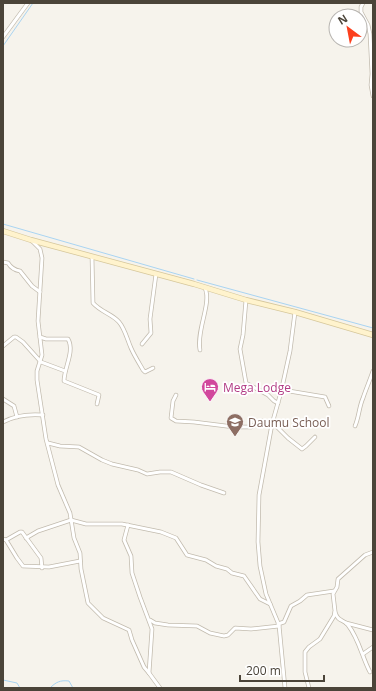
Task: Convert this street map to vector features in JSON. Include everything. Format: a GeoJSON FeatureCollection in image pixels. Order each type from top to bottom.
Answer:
{"type":"FeatureCollection","features":[{"type":"Feature","properties":{"kind":"main road"},"geometry":{"type":"LineString","coordinates":[[3,231],[373,335]]}},
{"type":"Feature","properties":{"kind":"street"},"geometry":{"type":"LineString","coordinates":[[3,37],[28,3]]}},
{"type":"Feature","properties":{"kind":"street"},"geometry":{"type":"LineString","coordinates":[[363,3],[361,12],[368,25],[370,34],[372,74],[371,85],[373,96]]}},
{"type":"Feature","properties":{"kind":"street"},"geometry":{"type":"LineString","coordinates":[[31,240],[40,249],[42,258],[38,321],[42,351],[41,362],[36,376],[41,410],[58,485],[70,513],[74,538],[80,553],[82,576],[90,605],[103,618],[129,629],[133,644],[144,667],[160,688]]}},
{"type":"Feature","properties":{"kind":"street"},"geometry":{"type":"LineString","coordinates":[[92,257],[93,303],[102,312],[115,318],[119,322],[143,370],[145,372],[153,368]]}},
{"type":"Feature","properties":{"kind":"street"},"geometry":{"type":"LineString","coordinates":[[3,262],[8,263],[11,268],[20,271],[32,286],[40,292]]}},
{"type":"Feature","properties":{"kind":"street"},"geometry":{"type":"LineString","coordinates":[[142,344],[151,333],[150,319],[156,274]]}},
{"type":"Feature","properties":{"kind":"street"},"geometry":{"type":"LineString","coordinates":[[200,350],[200,336],[207,297],[205,288]]}},
{"type":"Feature","properties":{"kind":"street"},"geometry":{"type":"LineString","coordinates":[[246,300],[240,350],[246,383],[247,385],[268,395],[278,403]]}},
{"type":"Feature","properties":{"kind":"street"},"geometry":{"type":"LineString","coordinates":[[285,688],[278,625],[266,594],[260,566],[258,542],[259,490],[272,423],[282,388],[290,351],[295,312]]}},
{"type":"Feature","properties":{"kind":"street"},"geometry":{"type":"LineString","coordinates":[[3,346],[16,337],[23,342],[41,362],[66,371]]}},
{"type":"Feature","properties":{"kind":"street"},"geometry":{"type":"LineString","coordinates":[[40,337],[46,339],[69,340],[70,348],[64,381],[99,395],[97,404]]}},
{"type":"Feature","properties":{"kind":"street"},"geometry":{"type":"LineString","coordinates":[[355,426],[373,371]]}},
{"type":"Feature","properties":{"kind":"street"},"geometry":{"type":"LineString","coordinates":[[282,388],[289,391],[325,397],[329,406]]}},
{"type":"Feature","properties":{"kind":"street"},"geometry":{"type":"LineString","coordinates":[[176,395],[173,401],[171,418],[176,421],[234,427],[251,426],[262,421],[272,423],[302,449],[315,437]]}},
{"type":"Feature","properties":{"kind":"street"},"geometry":{"type":"LineString","coordinates":[[3,399],[14,406],[17,417]]}},
{"type":"Feature","properties":{"kind":"street"},"geometry":{"type":"LineString","coordinates":[[35,415],[41,410]]}},
{"type":"Feature","properties":{"kind":"street"},"geometry":{"type":"LineString","coordinates":[[3,422],[17,417],[43,415]]}},
{"type":"Feature","properties":{"kind":"street"},"geometry":{"type":"LineString","coordinates":[[48,443],[60,446],[79,447],[112,464],[138,470],[147,474],[171,472],[200,485],[224,493]]}},
{"type":"Feature","properties":{"kind":"street"},"geometry":{"type":"LineString","coordinates":[[26,538],[38,531],[71,520],[86,524],[128,525],[160,532],[176,538],[187,555],[206,560],[216,566],[227,569],[232,573],[244,576],[260,599],[270,604]]}},
{"type":"Feature","properties":{"kind":"street"},"geometry":{"type":"LineString","coordinates":[[128,525],[124,540],[131,556],[132,573],[152,629],[149,673]]}},
{"type":"Feature","properties":{"kind":"street"},"geometry":{"type":"LineString","coordinates":[[42,568],[41,558],[21,532],[5,540],[23,566],[42,568],[49,568],[80,561]]}},
{"type":"Feature","properties":{"kind":"street"},"geometry":{"type":"LineString","coordinates":[[373,552],[365,555],[338,579],[338,584],[333,596],[337,618],[346,623],[373,630]]}},
{"type":"Feature","properties":{"kind":"street"},"geometry":{"type":"LineString","coordinates":[[149,619],[154,623],[197,626],[210,633],[224,636],[228,635],[236,628],[251,629],[278,625],[284,622],[291,606],[306,596],[334,591]]}},
{"type":"Feature","properties":{"kind":"street"},"geometry":{"type":"LineString","coordinates":[[309,688],[305,672],[305,652],[320,639],[332,619],[335,610]]}},
{"type":"Feature","properties":{"kind":"street"},"geometry":{"type":"LineString","coordinates":[[346,623],[363,654],[370,672]]}},
{"type":"Feature","properties":{"kind":"street"},"geometry":{"type":"LineString","coordinates":[[363,654],[373,647]]}},
{"type":"Feature","properties":{"kind":"waterway"},"geometry":{"type":"LineString","coordinates":[[3,46],[33,3]]}},
{"type":"Feature","properties":{"kind":"waterway"},"geometry":{"type":"LineString","coordinates":[[3,224],[194,279]]}},
{"type":"Feature","properties":{"kind":"waterway"},"geometry":{"type":"LineString","coordinates":[[197,280],[373,328]]}},
{"type":"Feature","properties":{"kind":"waterway"},"geometry":{"type":"LineString","coordinates":[[3,680],[17,683],[20,688]]}},
{"type":"Feature","properties":{"kind":"waterway"},"geometry":{"type":"LineString","coordinates":[[50,688],[54,684],[63,681],[69,681],[73,688]]}},
{"type":"Feature","properties":{"kind":"place","name":"Mega Lodge"},"geometry":{"type":"Point","coordinates":[210,402]}},
{"type":"Feature","properties":{"kind":"place","name":"Daumu School"},"geometry":{"type":"Point","coordinates":[235,437]}}]}
